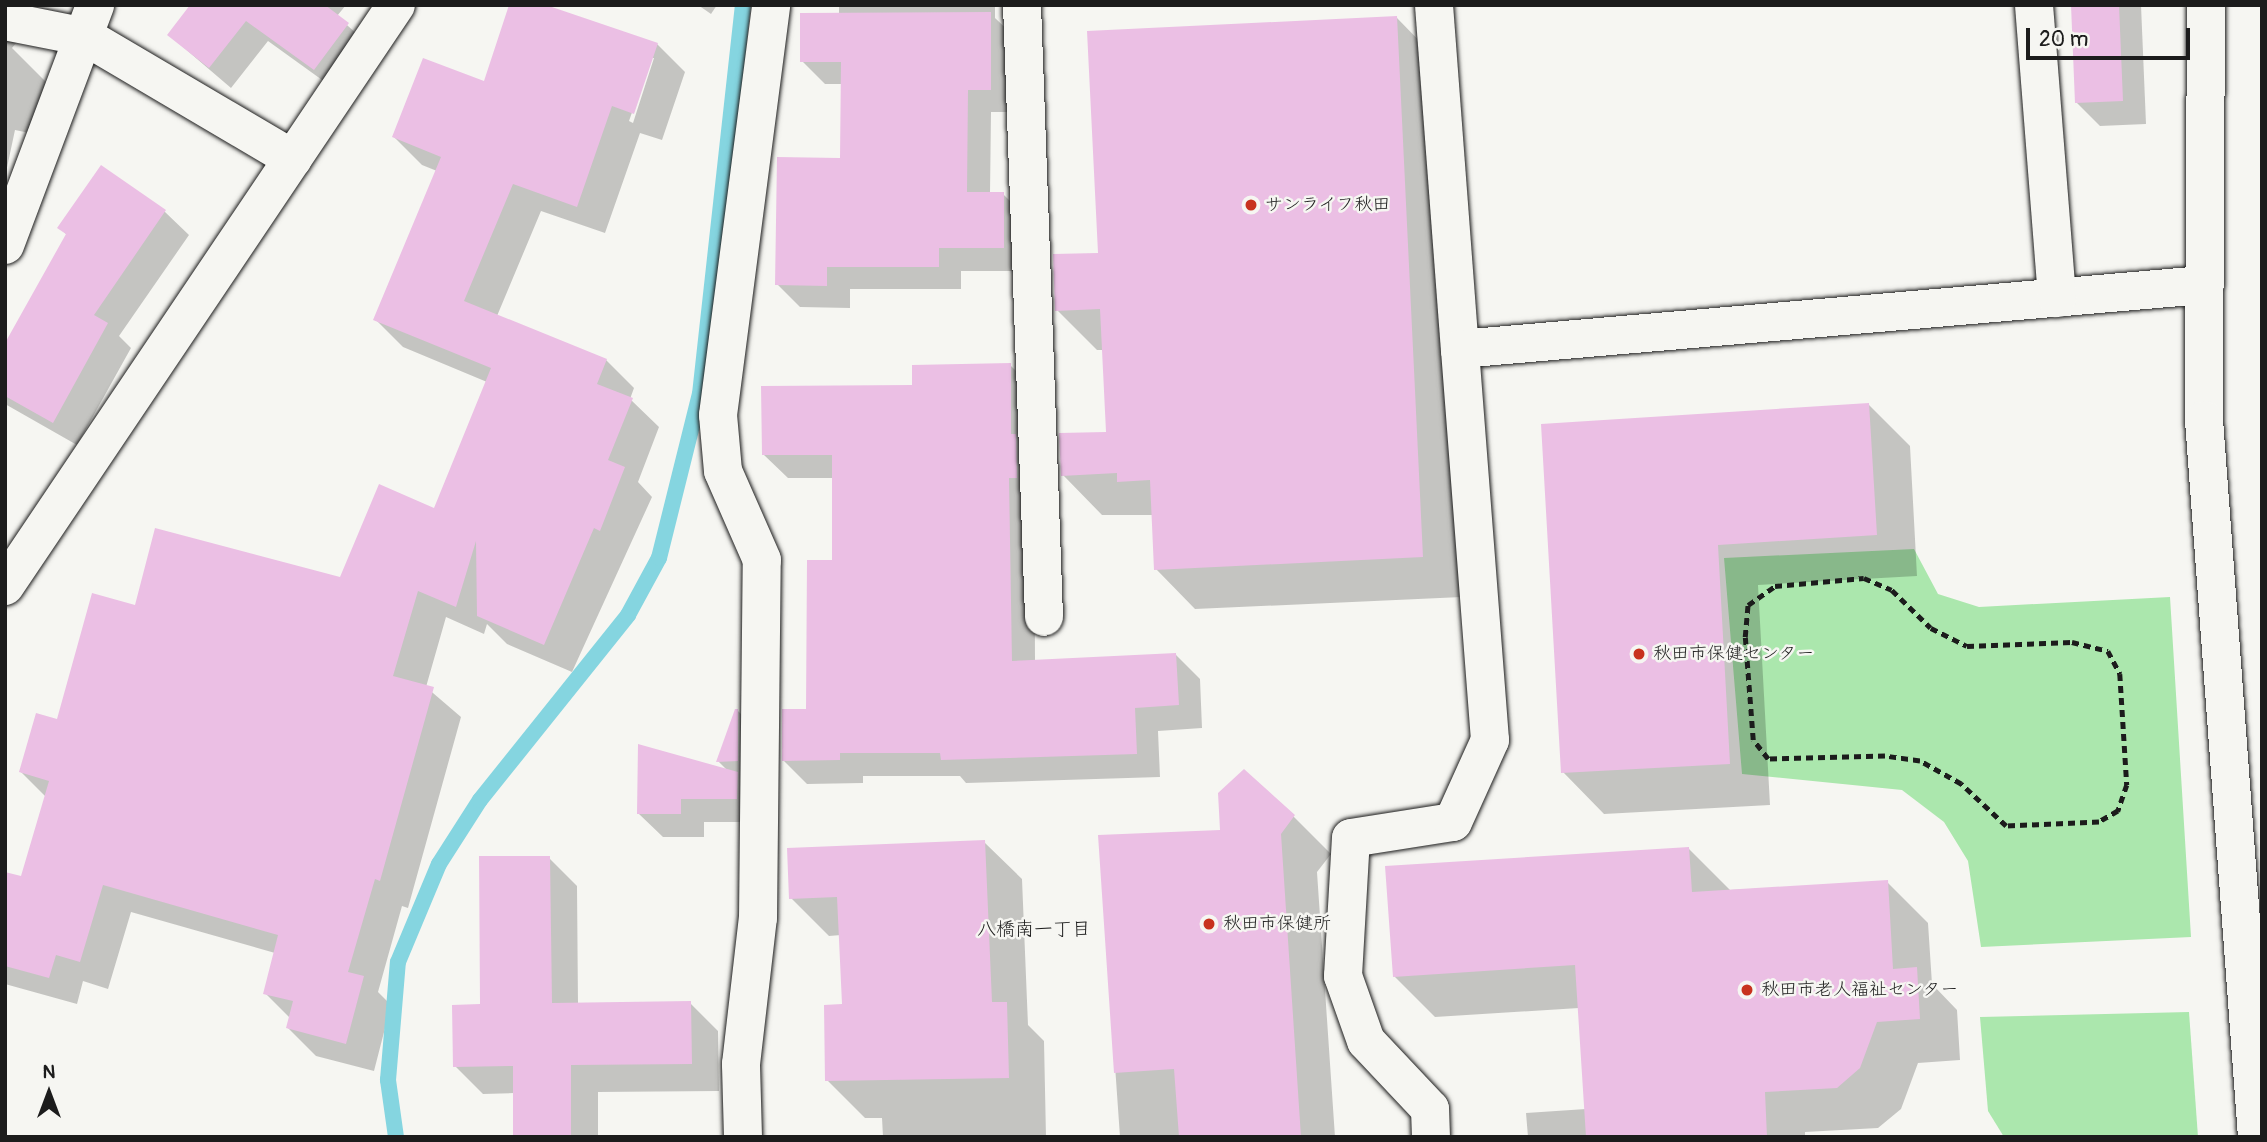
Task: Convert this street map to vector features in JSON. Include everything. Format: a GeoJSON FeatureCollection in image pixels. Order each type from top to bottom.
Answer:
{"type":"FeatureCollection","features":[{"type":"Feature","properties":{"kind":"street"},"geometry":{"type":"LineString","coordinates":[[5,586],[396,5]]}},
{"type":"Feature","properties":{"kind":"street"},"geometry":{"type":"LineString","coordinates":[[743,1137],[741,1064],[758,918],[762,560],[723,471],[718,415],[771,5]]}},
{"type":"Feature","properties":{"kind":"street"},"geometry":{"type":"LineString","coordinates":[[1022,5],[1044,617]]}},
{"type":"Feature","properties":{"kind":"street"},"geometry":{"type":"LineString","coordinates":[[1431,1137],[1430,1108],[1366,1041],[1343,976],[1351,838],[1453,822],[1490,740],[1433,5]]}},
{"type":"Feature","properties":{"kind":"street"},"geometry":{"type":"LineString","coordinates":[[2034,5],[2057,298]]}},
{"type":"Feature","properties":{"kind":"street"},"geometry":{"type":"LineString","coordinates":[[2206,5],[2204,420],[2249,880],[2257,1137]]}},
{"type":"Feature","properties":{"kind":"street"},"geometry":{"type":"LineString","coordinates":[[5,21],[90,21],[293,159]]}},
{"type":"Feature","properties":{"kind":"street"},"geometry":{"type":"LineString","coordinates":[[7,235],[90,21]]}},
{"type":"Feature","properties":{"kind":"street"},"geometry":{"type":"LineString","coordinates":[[1460,349],[2204,285]]}},
{"type":"Feature","properties":{"kind":"path"},"geometry":{"type":"LineString","coordinates":[[1864,578],[1892,590],[1931,628],[1967,646],[2072,642],[2109,651],[2120,674],[2127,785],[2118,811],[2099,822],[2006,826],[1961,784],[1920,761],[1885,756],[1768,759],[1753,740],[1745,637],[1748,605],[1775,586],[1864,578]]}},
{"type":"Feature","properties":{"kind":"green space"},"geometry":{"type":"Polygon","coordinates":[[[1914,549],[1938,594],[1979,607],[2170,597],[2191,937],[1981,947],[1968,861],[1944,822],[1902,790],[1742,774],[1724,558],[1914,549]]]}},
{"type":"Feature","properties":{"kind":"green space"},"geometry":{"type":"Polygon","coordinates":[[[2189,1012],[2198,1137],[2004,1137],[1988,1111],[1980,1017],[2189,1012]]]}},
{"type":"Feature","properties":{"kind":"building"},"geometry":{"type":"Polygon","coordinates":[[[190,5],[325,5],[349,23],[314,70],[246,21],[209,68],[167,35],[190,5]]]}},
{"type":"Feature","properties":{"kind":"building"},"geometry":{"type":"Polygon","coordinates":[[[509,5],[546,5],[658,43],[634,114],[612,106],[577,207],[513,184],[464,301],[607,359],[597,384],[633,398],[608,460],[625,467],[600,531],[594,528],[544,645],[477,616],[476,541],[456,607],[418,591],[393,676],[434,687],[380,881],[375,879],[348,972],[364,976],[346,1044],[286,1028],[293,1001],[263,994],[278,935],[103,885],[80,962],[56,955],[49,978],[5,966],[5,872],[21,876],[49,781],[19,772],[36,713],[57,719],[92,593],[135,605],[155,528],[340,577],[379,484],[434,508],[491,368],[373,320],[441,157],[392,137],[423,58],[484,81],[509,5]]]}},
{"type":"Feature","properties":{"kind":"building"},"geometry":{"type":"Polygon","coordinates":[[[2071,5],[2119,5],[2123,101],[2075,103],[2071,5]]]}},
{"type":"Feature","properties":{"kind":"building"},"geometry":{"type":"Polygon","coordinates":[[[991,12],[991,90],[968,90],[967,192],[1004,192],[1004,248],[939,248],[939,267],[827,267],[827,286],[775,285],[777,157],[840,158],[841,62],[800,62],[800,13],[991,12]]]}},
{"type":"Feature","properties":{"kind":"building","name":"サンライフ秋田"},"geometry":{"type":"Polygon","coordinates":[[[1397,16],[1423,557],[1154,570],[1150,480],[1117,482],[1117,473],[1061,476],[1059,433],[1106,432],[1100,309],[1055,311],[1053,254],[1098,253],[1087,31],[1397,16]]]}},
{"type":"Feature","properties":{"kind":"building"},"geometry":{"type":"Polygon","coordinates":[[[101,165],[166,210],[94,315],[108,323],[53,423],[5,396],[5,343],[66,234],[57,228],[101,165]]]}},
{"type":"Feature","properties":{"kind":"building"},"geometry":{"type":"Polygon","coordinates":[[[1011,363],[1011,434],[1016,434],[1017,478],[1009,478],[1012,661],[1176,653],[1179,705],[1135,708],[1137,754],[941,760],[940,753],[840,753],[840,760],[782,761],[782,709],[806,709],[807,560],[832,560],[832,455],[762,455],[761,386],[912,385],[912,365],[1011,363]]]}},
{"type":"Feature","properties":{"kind":"building","name":"秋田市保健センター"},"geometry":{"type":"Polygon","coordinates":[[[1869,403],[1877,535],[1718,545],[1730,764],[1561,773],[1541,424],[1869,403]]]}},
{"type":"Feature","properties":{"kind":"building"},"geometry":{"type":"Polygon","coordinates":[[[735,709],[738,709],[738,761],[716,762],[735,709]]]}},
{"type":"Feature","properties":{"kind":"building"},"geometry":{"type":"Polygon","coordinates":[[[638,744],[738,772],[737,799],[681,799],[681,814],[637,814],[638,744]]]}},
{"type":"Feature","properties":{"kind":"building"},"geometry":{"type":"Polygon","coordinates":[[[1244,769],[1295,815],[1281,834],[1301,1137],[1179,1137],[1174,1069],[1114,1073],[1098,835],[1220,830],[1218,793],[1244,769]]]}},
{"type":"Feature","properties":{"kind":"building"},"geometry":{"type":"Polygon","coordinates":[[[985,840],[992,1002],[1007,1002],[1009,1078],[825,1081],[824,1005],[842,1004],[837,897],[789,899],[787,848],[985,840]]]}},
{"type":"Feature","properties":{"kind":"building","name":"秋田市老人福祉センター"},"geometry":{"type":"Polygon","coordinates":[[[1689,847],[1692,892],[1888,880],[1893,969],[1917,967],[1920,1019],[1877,1022],[1860,1068],[1837,1088],[1765,1092],[1767,1137],[1586,1137],[1575,965],[1393,977],[1385,866],[1689,847]]]}},
{"type":"Feature","properties":{"kind":"building"},"geometry":{"type":"Polygon","coordinates":[[[479,856],[550,856],[552,1003],[691,1001],[692,1064],[571,1065],[571,1137],[513,1137],[513,1066],[453,1067],[452,1005],[480,1004],[479,856]]]}},
{"type":"Feature","properties":{"kind":"waterway"},"geometry":{"type":"LineString","coordinates":[[396,1137],[388,1080],[398,962],[439,864],[480,800],[628,615],[659,558],[700,394],[743,5]]}},
{"type":"Feature","properties":{"kind":"place","name":"サンライフ秋田"},"geometry":{"type":"Point","coordinates":[1251,205]}},
{"type":"Feature","properties":{"kind":"place","name":"秋田市保健センター"},"geometry":{"type":"Point","coordinates":[1639,654]}},
{"type":"Feature","properties":{"kind":"place","name":"秋田市保健所"},"geometry":{"type":"Point","coordinates":[1209,924]}},
{"type":"Feature","properties":{"kind":"place","name":"秋田市老人福祉センター"},"geometry":{"type":"Point","coordinates":[1747,990]}},
{"type":"Feature","properties":{"kind":"district","name":"八橋南一丁目"},"geometry":{"type":"Point","coordinates":[1034,930]}}]}
